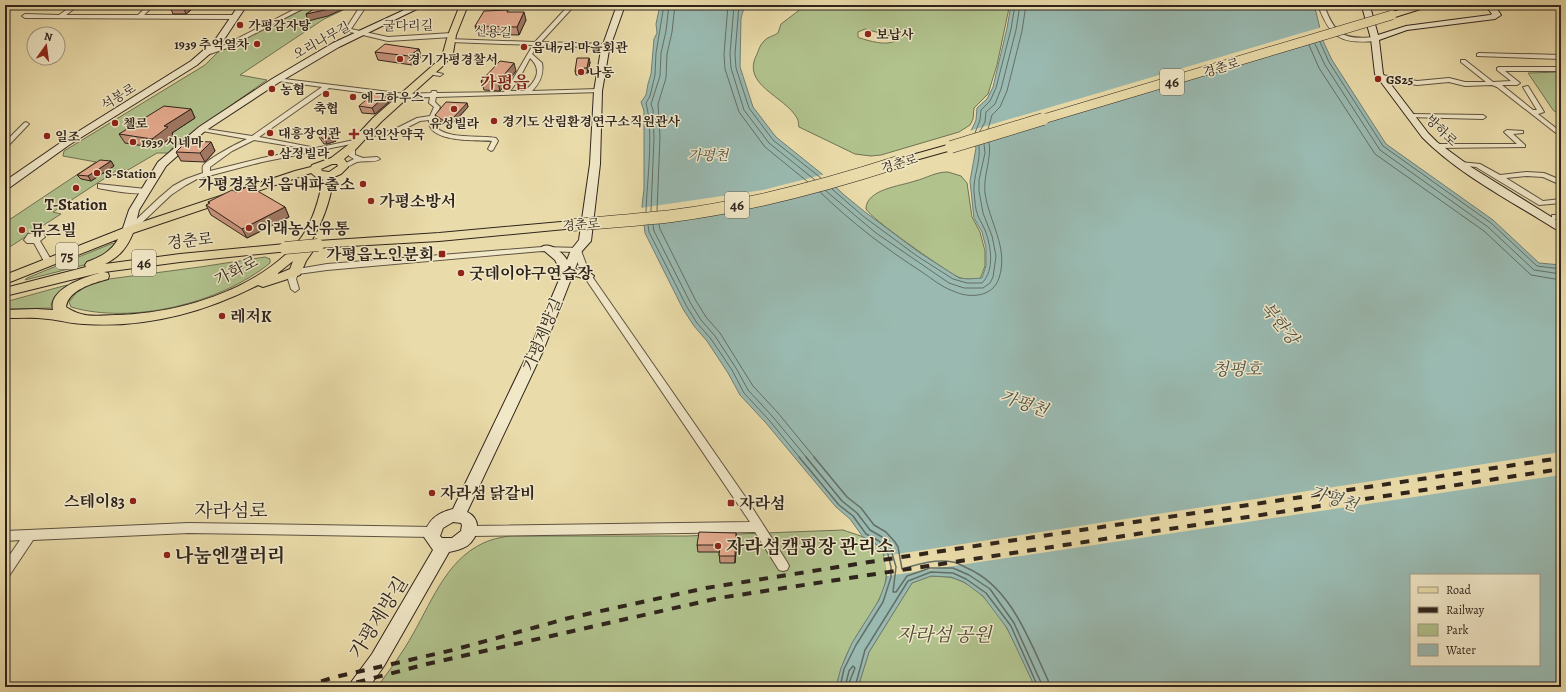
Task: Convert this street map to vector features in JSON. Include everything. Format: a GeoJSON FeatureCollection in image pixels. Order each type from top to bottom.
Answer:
{"type":"FeatureCollection","features":[{"type":"Feature","properties":{"kind":"main road"},"geometry":{"type":"LineString","coordinates":[[337,160],[339,171],[329,175],[316,173],[315,169],[319,165],[343,158],[377,120],[436,74],[446,57],[451,38],[464,5]]}},
{"type":"Feature","properties":{"kind":"main road","name":"경춘로"},"geometry":{"type":"LineString","coordinates":[[1388,13],[1406,5]]}},
{"type":"Feature","properties":{"kind":"main road","name":"경춘로"},"geometry":{"type":"LineString","coordinates":[[357,242],[445,230],[672,216],[784,195],[830,183],[894,161],[1388,13],[1424,5]]}},
{"type":"Feature","properties":{"kind":"main road","name":"75"},"geometry":{"type":"LineString","coordinates":[[5,280],[128,231],[299,173],[315,169]]}},
{"type":"Feature","properties":{"kind":"main road","name":"가화로"},"geometry":{"type":"LineString","coordinates":[[103,319],[138,319],[167,315],[193,308],[233,293],[266,275],[296,252],[308,235],[320,208],[328,185],[329,175]]}},
{"type":"Feature","properties":{"kind":"main road"},"geometry":{"type":"LineString","coordinates":[[233,293],[295,272],[300,260],[319,236],[326,214],[320,208]]}},
{"type":"Feature","properties":{"kind":"main road","name":"경춘로"},"geometry":{"type":"LineString","coordinates":[[5,292],[95,270],[144,262],[572,222]]}},
{"type":"Feature","properties":{"kind":"main road"},"geometry":{"type":"LineString","coordinates":[[53,280],[107,258],[117,252],[123,245],[128,231]]}},
{"type":"Feature","properties":{"kind":"main road"},"geometry":{"type":"LineString","coordinates":[[304,255],[358,248],[384,240]]}},
{"type":"Feature","properties":{"kind":"main road"},"geometry":{"type":"LineString","coordinates":[[123,245],[127,253],[168,260]]}},
{"type":"Feature","properties":{"kind":"main road"},"geometry":{"type":"LineString","coordinates":[[103,319],[67,314],[59,309],[59,303],[66,294],[83,283],[144,262]]}},
{"type":"Feature","properties":{"kind":"main road"},"geometry":{"type":"LineString","coordinates":[[5,314],[43,314],[80,319],[103,319]]}},
{"type":"Feature","properties":{"kind":"street"},"geometry":{"type":"LineString","coordinates":[[60,16],[76,5]]}},
{"type":"Feature","properties":{"kind":"street"},"geometry":{"type":"LineString","coordinates":[[139,17],[151,5]]}},
{"type":"Feature","properties":{"kind":"street","name":"석봉로"},"geometry":{"type":"LineString","coordinates":[[5,186],[66,143],[171,78],[207,53],[218,42],[243,5]]}},
{"type":"Feature","properties":{"kind":"street"},"geometry":{"type":"LineString","coordinates":[[207,53],[225,47],[307,5]]}},
{"type":"Feature","properties":{"kind":"street","name":"굴다리길"},"geometry":{"type":"LineString","coordinates":[[364,5],[348,30],[359,34],[388,39],[451,38]]}},
{"type":"Feature","properties":{"kind":"street","name":"오리나무길"},"geometry":{"type":"LineString","coordinates":[[128,231],[134,210],[162,164],[182,145],[278,79],[336,44],[421,5]]}},
{"type":"Feature","properties":{"kind":"street"},"geometry":{"type":"LineString","coordinates":[[536,44],[572,5]]}},
{"type":"Feature","properties":{"kind":"street","name":"가평제방길"},"geometry":{"type":"LineString","coordinates":[[458,515],[536,351],[577,250],[585,241],[596,144],[598,91],[606,46],[621,5]]}},
{"type":"Feature","properties":{"kind":"street"},"geometry":{"type":"LineString","coordinates":[[1321,5],[1331,29],[1336,34],[1348,40],[1358,41],[1374,39],[1406,28],[1492,17],[1497,15],[1492,8],[1485,5]]}},
{"type":"Feature","properties":{"kind":"street","name":"방하로"},"geometry":{"type":"LineString","coordinates":[[1369,5],[1367,10],[1374,39],[1377,66],[1382,77],[1425,135],[1436,146],[1460,164],[1498,182],[1561,228]]}},
{"type":"Feature","properties":{"kind":"street"},"geometry":{"type":"LineString","coordinates":[[25,16],[234,17]]}},
{"type":"Feature","properties":{"kind":"street"},"geometry":{"type":"LineString","coordinates":[[336,44],[348,30]]}},
{"type":"Feature","properties":{"kind":"street","name":"신용길"},"geometry":{"type":"LineString","coordinates":[[451,38],[536,44],[606,46]]}},
{"type":"Feature","properties":{"kind":"street","name":"신용길"},"geometry":{"type":"LineString","coordinates":[[525,93],[539,78],[540,70],[537,60],[529,54],[536,44]]}},
{"type":"Feature","properties":{"kind":"street"},"geometry":{"type":"LineString","coordinates":[[506,93],[516,79],[529,54]]}},
{"type":"Feature","properties":{"kind":"street"},"geometry":{"type":"LineString","coordinates":[[1479,54],[1561,57]]}},
{"type":"Feature","properties":{"kind":"street"},"geometry":{"type":"LineString","coordinates":[[1524,56],[1544,69]]}},
{"type":"Feature","properties":{"kind":"street"},"geometry":{"type":"LineString","coordinates":[[1463,62],[1491,84],[1499,86],[1561,135]]}},
{"type":"Feature","properties":{"kind":"street"},"geometry":{"type":"LineString","coordinates":[[1382,77],[1417,83],[1448,80],[1465,84],[1517,83],[1499,69],[1561,69]]}},
{"type":"Feature","properties":{"kind":"street","name":"오리나무길"},"geometry":{"type":"LineString","coordinates":[[278,79],[327,86]]}},
{"type":"Feature","properties":{"kind":"street"},"geometry":{"type":"LineString","coordinates":[[207,173],[207,166],[227,152],[253,138],[327,86],[406,96],[434,94],[598,91]]}},
{"type":"Feature","properties":{"kind":"street"},"geometry":{"type":"LineString","coordinates":[[1526,87],[1541,112],[1532,112]]}},
{"type":"Feature","properties":{"kind":"street"},"geometry":{"type":"LineString","coordinates":[[434,94],[432,103],[437,107],[431,124],[433,126],[445,134],[458,137],[495,140],[491,148]]}},
{"type":"Feature","properties":{"kind":"street"},"geometry":{"type":"LineString","coordinates":[[1410,116],[1483,117]]}},
{"type":"Feature","properties":{"kind":"street"},"geometry":{"type":"LineString","coordinates":[[128,231],[165,196],[184,183],[207,173],[273,157],[320,150],[392,133],[419,119],[433,118]]}},
{"type":"Feature","properties":{"kind":"street"},"geometry":{"type":"LineString","coordinates":[[5,146],[26,124]]}},
{"type":"Feature","properties":{"kind":"street"},"geometry":{"type":"LineString","coordinates":[[202,130],[320,150],[337,160],[377,159]]}},
{"type":"Feature","properties":{"kind":"street"},"geometry":{"type":"LineString","coordinates":[[1436,146],[1523,146],[1507,132],[1521,132]]}},
{"type":"Feature","properties":{"kind":"street"},"geometry":{"type":"LineString","coordinates":[[358,141],[352,156],[360,159]]}},
{"type":"Feature","properties":{"kind":"street"},"geometry":{"type":"LineString","coordinates":[[1498,182],[1527,174],[1544,175],[1561,183]]}},
{"type":"Feature","properties":{"kind":"street"},"geometry":{"type":"LineString","coordinates":[[1498,182],[1542,203],[1561,201]]}},
{"type":"Feature","properties":{"kind":"street"},"geometry":{"type":"LineString","coordinates":[[1498,182],[1519,197],[1559,219]]}},
{"type":"Feature","properties":{"kind":"street"},"geometry":{"type":"LineString","coordinates":[[101,186],[127,190],[146,190]]}},
{"type":"Feature","properties":{"kind":"street"},"geometry":{"type":"LineString","coordinates":[[36,241],[49,263]]}},
{"type":"Feature","properties":{"kind":"street"},"geometry":{"type":"LineString","coordinates":[[545,248],[560,258],[567,275],[577,272],[588,276]]}},
{"type":"Feature","properties":{"kind":"street"},"geometry":{"type":"LineString","coordinates":[[295,289],[292,279],[295,272],[327,267],[545,248],[577,250],[588,276],[742,500],[757,527],[783,566]]}},
{"type":"Feature","properties":{"kind":"street"},"geometry":{"type":"LineString","coordinates":[[458,515],[466,517],[469,521],[471,526],[470,531],[462,541],[456,545],[444,546],[437,544],[434,541],[432,532],[438,522],[443,518],[458,515]]}},
{"type":"Feature","properties":{"kind":"street"},"geometry":{"type":"LineString","coordinates":[[470,531],[757,527]]}},
{"type":"Feature","properties":{"kind":"street","name":"자라섬로"},"geometry":{"type":"LineString","coordinates":[[5,536],[189,528],[432,532]]}},
{"type":"Feature","properties":{"kind":"street"},"geometry":{"type":"LineString","coordinates":[[5,572],[30,535]]}},
{"type":"Feature","properties":{"kind":"street","name":"가평제방길"},"geometry":{"type":"LineString","coordinates":[[358,687],[378,660],[444,546]]}},
{"type":"Feature","properties":{"kind":"green space"},"geometry":{"type":"Polygon","coordinates":[[[311,5],[354,5],[324,19],[240,75],[267,80],[176,144],[168,153],[157,153],[128,170],[119,169],[53,212],[61,214],[5,250],[5,221],[12,218],[96,162],[63,156],[64,151],[205,65],[218,52],[311,5]]]}},
{"type":"Feature","properties":{"kind":"green space"},"geometry":{"type":"Polygon","coordinates":[[[806,5],[1009,5],[997,65],[988,94],[974,108],[973,119],[970,125],[959,132],[881,155],[871,156],[855,154],[799,127],[798,119],[791,110],[759,82],[754,74],[753,65],[757,54],[765,40],[778,33],[781,24],[806,5]],[[865,29],[858,32],[858,37],[878,42],[887,43],[895,41],[891,36],[865,29]]]}},
{"type":"Feature","properties":{"kind":"green space"},"geometry":{"type":"Polygon","coordinates":[[[1561,72],[1561,116],[1553,110],[1528,73],[1561,72]]]}},
{"type":"Feature","properties":{"kind":"green space"},"geometry":{"type":"Polygon","coordinates":[[[948,172],[961,176],[967,183],[972,217],[980,232],[985,251],[985,266],[980,279],[965,279],[956,276],[880,223],[866,209],[868,202],[872,197],[885,189],[935,174],[948,172]]]}},
{"type":"Feature","properties":{"kind":"green space"},"geometry":{"type":"Polygon","coordinates":[[[113,243],[115,245],[113,252],[96,262],[25,280],[27,278],[113,243]]]}},
{"type":"Feature","properties":{"kind":"green space"},"geometry":{"type":"Polygon","coordinates":[[[265,257],[270,259],[270,263],[250,277],[227,289],[202,299],[175,307],[148,312],[95,312],[71,307],[69,302],[76,293],[90,284],[109,279],[265,257]]]}},
{"type":"Feature","properties":{"kind":"green space"},"geometry":{"type":"Polygon","coordinates":[[[67,285],[55,296],[51,304],[53,308],[5,309],[5,302],[67,285]]]}},
{"type":"Feature","properties":{"kind":"green space"},"geometry":{"type":"Polygon","coordinates":[[[843,530],[865,538],[879,547],[884,556],[886,572],[882,594],[849,649],[842,665],[836,687],[377,687],[405,647],[435,593],[453,567],[476,547],[491,540],[509,536],[687,536],[843,530]]]}},
{"type":"Feature","properties":{"kind":"green space","name":"자라섬 공원"},"geometry":{"type":"Polygon","coordinates":[[[931,576],[953,578],[968,585],[982,595],[994,608],[1004,623],[1035,687],[858,687],[869,652],[912,583],[931,576]]]}},
{"type":"Feature","properties":{"kind":"water","name":"청평호"},"geometry":{"type":"Polygon","coordinates":[[[660,5],[742,5],[744,8],[741,18],[740,67],[753,107],[776,137],[822,174],[865,212],[920,253],[959,278],[968,279],[982,278],[986,266],[986,248],[982,232],[974,218],[973,210],[970,181],[976,148],[971,131],[976,120],[977,108],[987,99],[993,87],[1011,5],[1313,5],[1323,41],[1332,60],[1386,144],[1493,220],[1539,263],[1561,265],[1561,687],[1035,687],[1007,628],[983,596],[964,582],[951,577],[931,576],[912,583],[869,652],[858,687],[836,687],[841,668],[852,643],[879,600],[885,584],[887,567],[883,551],[876,544],[863,537],[850,519],[836,507],[766,423],[740,395],[728,373],[707,341],[694,326],[683,309],[645,233],[642,206],[644,189],[644,111],[641,102],[646,95],[651,74],[654,39],[657,33],[656,24],[660,5]]]}},
{"type":"Feature","properties":{"kind":"pier"},"geometry":{"type":"Polygon","coordinates":[[[1322,27],[1325,38],[972,145],[969,131],[1322,27]]]}},
{"type":"Feature","properties":{"kind":"pier"},"geometry":{"type":"Polygon","coordinates":[[[825,174],[838,186],[807,195],[731,212],[642,223],[640,208],[763,190],[825,174]]]}},
{"type":"Feature","properties":{"kind":"pier"},"geometry":{"type":"Polygon","coordinates":[[[1561,452],[1561,475],[887,576],[884,556],[1561,452]]]}},
{"type":"Feature","properties":{"kind":"building"},"geometry":{"type":"Polygon","coordinates":[[[177,5],[190,5],[184,9],[171,9],[177,5]]]}},
{"type":"Feature","properties":{"kind":"building"},"geometry":{"type":"Polygon","coordinates":[[[320,5],[337,5],[325,10],[306,14],[320,5]]]}},
{"type":"Feature","properties":{"kind":"building"},"geometry":{"type":"Polygon","coordinates":[[[508,10],[507,12],[524,12],[517,27],[475,26],[484,11],[508,10]]]}},
{"type":"Feature","properties":{"kind":"building"},"geometry":{"type":"Polygon","coordinates":[[[385,44],[419,49],[409,56],[375,52],[385,44]]]}},
{"type":"Feature","properties":{"kind":"building"},"geometry":{"type":"Polygon","coordinates":[[[577,58],[589,58],[587,68],[584,68],[583,71],[575,71],[577,58]]]}},
{"type":"Feature","properties":{"kind":"building"},"geometry":{"type":"Polygon","coordinates":[[[500,61],[514,63],[498,82],[481,81],[500,61]]]}},
{"type":"Feature","properties":{"kind":"building"},"geometry":{"type":"Polygon","coordinates":[[[374,93],[387,94],[372,108],[359,106],[374,93]]]}},
{"type":"Feature","properties":{"kind":"building"},"geometry":{"type":"Polygon","coordinates":[[[446,102],[467,103],[454,117],[444,121],[435,115],[446,102]]]}},
{"type":"Feature","properties":{"kind":"building"},"geometry":{"type":"Polygon","coordinates":[[[164,106],[191,109],[164,126],[168,127],[152,139],[119,134],[164,106]]]}},
{"type":"Feature","properties":{"kind":"building"},"geometry":{"type":"Polygon","coordinates":[[[328,129],[334,137],[323,139],[317,133],[328,129]]]}},
{"type":"Feature","properties":{"kind":"building"},"geometry":{"type":"Polygon","coordinates":[[[187,141],[211,142],[200,153],[176,152],[187,141]]]}},
{"type":"Feature","properties":{"kind":"building"},"geometry":{"type":"Polygon","coordinates":[[[100,160],[111,161],[88,176],[77,175],[100,160]]]}},
{"type":"Feature","properties":{"kind":"building","name":"이래농산유통"},"geometry":{"type":"Polygon","coordinates":[[[249,186],[285,207],[242,229],[206,205],[210,203],[208,202],[232,190],[236,192],[249,186]]]}},
{"type":"Feature","properties":{"kind":"building"},"geometry":{"type":"Polygon","coordinates":[[[699,532],[736,533],[735,556],[719,556],[720,545],[697,545],[699,532]]]}},
{"type":"Feature","properties":{"kind":"railway"},"geometry":{"type":"LineString","coordinates":[[304,687],[335,677],[453,650],[569,618],[706,588],[882,560],[1561,458]]}},
{"type":"Feature","properties":{"kind":"railway"},"geometry":{"type":"LineString","coordinates":[[339,687],[427,664],[719,598],[1561,469]]}},
{"type":"Feature","properties":{"kind":"place","name":"가평감자탕"},"geometry":{"type":"Point","coordinates":[240,25]}},
{"type":"Feature","properties":{"kind":"place","name":"보납사"},"geometry":{"type":"Point","coordinates":[868,34]}},
{"type":"Feature","properties":{"kind":"place","name":"1939 추억열차"},"geometry":{"type":"Point","coordinates":[257,44]}},
{"type":"Feature","properties":{"kind":"place","name":"읍내7리 마을회관"},"geometry":{"type":"Point","coordinates":[524,47]}},
{"type":"Feature","properties":{"kind":"place","name":"경기 가평경찰서"},"geometry":{"type":"Point","coordinates":[400,59]}},
{"type":"Feature","properties":{"kind":"place","name":"나동"},"geometry":{"type":"Point","coordinates":[581,72]}},
{"type":"Feature","properties":{"kind":"place","name":"GS25"},"geometry":{"type":"Point","coordinates":[1378,79]}},
{"type":"Feature","properties":{"kind":"place","name":"농협"},"geometry":{"type":"Point","coordinates":[272,89]}},
{"type":"Feature","properties":{"kind":"place","name":"축협"},"geometry":{"type":"Point","coordinates":[326,94]}},
{"type":"Feature","properties":{"kind":"place","name":"에그하우스"},"geometry":{"type":"Point","coordinates":[353,97]}},
{"type":"Feature","properties":{"kind":"place","name":"유성빌라"},"geometry":{"type":"Point","coordinates":[454,109]}},
{"type":"Feature","properties":{"kind":"place","name":"경기도 산림환경연구소직원관사"},"geometry":{"type":"Point","coordinates":[494,121]}},
{"type":"Feature","properties":{"kind":"place","name":"첼로"},"geometry":{"type":"Point","coordinates":[115,123]}},
{"type":"Feature","properties":{"kind":"place","name":"대흥장여관"},"geometry":{"type":"Point","coordinates":[270,133]}},
{"type":"Feature","properties":{"kind":"place","name":"연인산약국"},"geometry":{"type":"Point","coordinates":[354,134]}},
{"type":"Feature","properties":{"kind":"place","name":"일조"},"geometry":{"type":"Point","coordinates":[47,136]}},
{"type":"Feature","properties":{"kind":"place","name":"1939 시네마"},"geometry":{"type":"Point","coordinates":[133,142]}},
{"type":"Feature","properties":{"kind":"place","name":"삼정빌라"},"geometry":{"type":"Point","coordinates":[271,153]}},
{"type":"Feature","properties":{"kind":"place","name":"S-Station"},"geometry":{"type":"Point","coordinates":[97,173]}},
{"type":"Feature","properties":{"kind":"place","name":"가평경찰서 읍내파출소"},"geometry":{"type":"Point","coordinates":[363,184]}},
{"type":"Feature","properties":{"kind":"place","name":"T-Station"},"geometry":{"type":"Point","coordinates":[76,188]}},
{"type":"Feature","properties":{"kind":"place","name":"가평소방서"},"geometry":{"type":"Point","coordinates":[371,201]}},
{"type":"Feature","properties":{"kind":"place","name":"이래농산유통"},"geometry":{"type":"Point","coordinates":[249,228]}},
{"type":"Feature","properties":{"kind":"place","name":"뮤즈빌"},"geometry":{"type":"Point","coordinates":[22,230]}},
{"type":"Feature","properties":{"kind":"place","name":"가평읍노인분회"},"geometry":{"type":"Point","coordinates":[442,254]}},
{"type":"Feature","properties":{"kind":"place","name":"굿데이야구연습장"},"geometry":{"type":"Point","coordinates":[461,273]}},
{"type":"Feature","properties":{"kind":"place","name":"레저K"},"geometry":{"type":"Point","coordinates":[222,316]}},
{"type":"Feature","properties":{"kind":"place","name":"자라섬 닭갈비"},"geometry":{"type":"Point","coordinates":[432,493]}},
{"type":"Feature","properties":{"kind":"place","name":"스테이83"},"geometry":{"type":"Point","coordinates":[133,501]}},
{"type":"Feature","properties":{"kind":"place","name":"자라섬"},"geometry":{"type":"Point","coordinates":[731,503]}},
{"type":"Feature","properties":{"kind":"place","name":"자라섬캠핑장 관리소"},"geometry":{"type":"Point","coordinates":[718,546]}},
{"type":"Feature","properties":{"kind":"place","name":"나눔엔갤러리"},"geometry":{"type":"Point","coordinates":[167,555]}},
{"type":"Feature","properties":{"kind":"district","name":"가평읍"},"geometry":{"type":"Point","coordinates":[505,82]}},
{"type":"Feature","properties":{"kind":"water label","name":"가평천"},"geometry":{"type":"Point","coordinates":[708,155]}},
{"type":"Feature","properties":{"kind":"water label","name":"북한강"},"geometry":{"type":"Point","coordinates":[1280,323]}},
{"type":"Feature","properties":{"kind":"water label","name":"가평천"},"geometry":{"type":"Point","coordinates":[1024,403]}},
{"type":"Feature","properties":{"kind":"water label","name":"가평천"},"geometry":{"type":"Point","coordinates":[1334,498]}}]}
